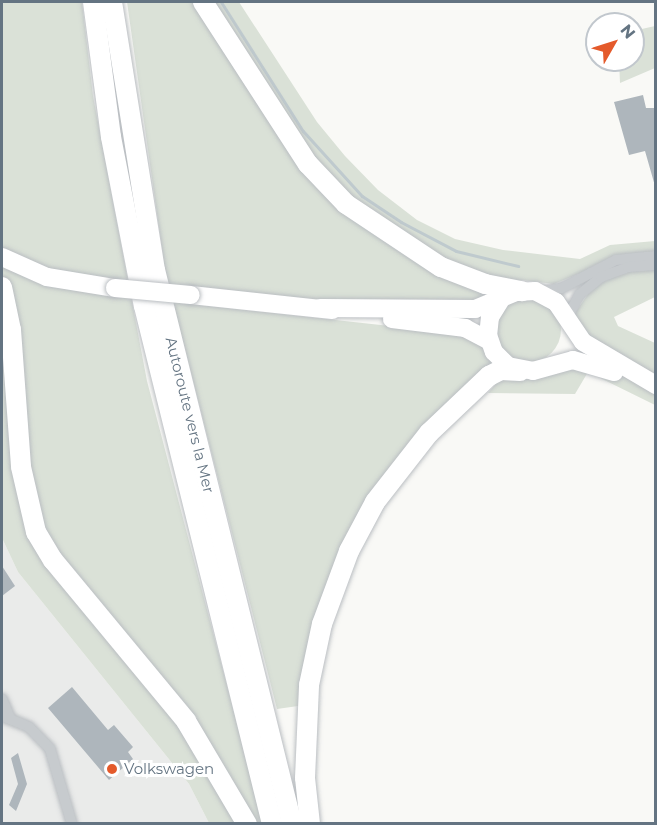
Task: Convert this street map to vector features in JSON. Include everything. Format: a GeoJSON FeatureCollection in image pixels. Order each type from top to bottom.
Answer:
{"type":"FeatureCollection","features":[{"type":"Feature","properties":{"kind":"highway"},"geometry":{"type":"LineString","coordinates":[[93,2],[111,137],[150,335],[272,824]]}},
{"type":"Feature","properties":{"kind":"highway","name":"Autoroute vers la Mer"},"geometry":{"type":"LineString","coordinates":[[112,2],[155,270],[292,824]]}},
{"type":"Feature","properties":{"kind":"highway"},"geometry":{"type":"LineString","coordinates":[[202,2],[308,164],[346,204],[441,267],[492,286],[531,292]]}},
{"type":"Feature","properties":{"kind":"highway"},"geometry":{"type":"LineString","coordinates":[[2,287],[11,330],[21,467],[36,532],[53,560],[186,721],[247,824]]}},
{"type":"Feature","properties":{"kind":"highway"},"geometry":{"type":"LineString","coordinates":[[310,824],[306,737],[312,668],[322,624],[353,542],[375,502],[429,433],[489,376],[501,370],[520,371]]}},
{"type":"Feature","properties":{"kind":"main road"},"geometry":{"type":"LineString","coordinates":[[2,257],[47,278],[115,288],[320,308],[465,328],[489,341]]}},
{"type":"Feature","properties":{"kind":"main road"},"geometry":{"type":"LineString","coordinates":[[320,308],[475,309],[531,292],[556,302],[589,347],[656,386]]}},
{"type":"Feature","properties":{"kind":"main road"},"geometry":{"type":"LineString","coordinates":[[500,301],[488,322],[489,341],[502,362],[520,371],[533,371],[551,364],[581,361],[656,386]]}},
{"type":"Feature","properties":{"kind":"main road"},"geometry":{"type":"LineString","coordinates":[[551,364],[567,344],[568,321]]}},
{"type":"Feature","properties":{"kind":"street"},"geometry":{"type":"LineString","coordinates":[[531,292],[562,288],[616,260],[656,256]]}},
{"type":"Feature","properties":{"kind":"street"},"geometry":{"type":"LineString","coordinates":[[568,321],[579,295],[601,277],[628,267],[656,265]]}},
{"type":"Feature","properties":{"kind":"street"},"geometry":{"type":"LineString","coordinates":[[2,699],[6,717],[35,731],[53,753],[72,824]]}},
{"type":"Feature","properties":{"kind":"shaded area"},"geometry":{"type":"Polygon","coordinates":[[[2,2],[82,2],[93,96],[147,381],[263,823],[209,823],[189,784],[18,572],[2,538],[2,2]]]}},
{"type":"Feature","properties":{"kind":"shaded area"},"geometry":{"type":"Polygon","coordinates":[[[127,2],[239,2],[317,122],[345,156],[378,190],[417,220],[455,239],[503,250],[580,259],[610,245],[655,241],[655,297],[614,317],[618,326],[655,343],[655,405],[588,372],[575,394],[488,393],[503,376],[577,364],[588,340],[579,330],[575,313],[588,294],[578,274],[554,284],[522,280],[482,300],[443,302],[310,301],[167,284],[127,2]]]}},
{"type":"Feature","properties":{"kind":"shaded area"},"geometry":{"type":"Polygon","coordinates":[[[655,26],[655,68],[620,83],[620,72],[645,72],[645,28],[655,26]]]}},
{"type":"Feature","properties":{"kind":"shaded area"},"geometry":{"type":"Polygon","coordinates":[[[529,298],[541,300],[552,307],[559,318],[561,330],[559,342],[552,353],[541,360],[529,362],[517,360],[506,353],[499,342],[497,330],[499,318],[506,307],[517,300],[529,298]]]}},
{"type":"Feature","properties":{"kind":"shaded area"},"geometry":{"type":"Polygon","coordinates":[[[173,302],[462,334],[484,347],[495,365],[451,401],[323,595],[298,706],[277,709],[173,302]]]}},
{"type":"Feature","properties":{"kind":"shaded area"},"geometry":{"type":"Polygon","coordinates":[[[2,538],[18,572],[189,784],[209,823],[2,823],[2,538]]]}},
{"type":"Feature","properties":{"kind":"building"},"geometry":{"type":"Polygon","coordinates":[[[643,95],[646,108],[656,108],[655,186],[645,151],[629,155],[614,102],[643,95]]]}},
{"type":"Feature","properties":{"kind":"building"},"geometry":{"type":"Polygon","coordinates":[[[2,566],[15,586],[2,596],[2,566]]]}},
{"type":"Feature","properties":{"kind":"building"},"geometry":{"type":"Polygon","coordinates":[[[72,687],[108,730],[114,725],[133,747],[128,752],[133,759],[109,780],[48,708],[72,687]]]}},
{"type":"Feature","properties":{"kind":"building"},"geometry":{"type":"Polygon","coordinates":[[[18,753],[27,784],[16,811],[9,805],[18,784],[11,758],[18,753]]]}},
{"type":"Feature","properties":{"kind":"waterway"},"geometry":{"type":"LineString","coordinates":[[221,2],[303,131],[362,196],[401,222],[456,251],[518,266]]}},
{"type":"Feature","properties":{"kind":"place","name":"Volkswagen"},"geometry":{"type":"Point","coordinates":[112,769]}}]}
